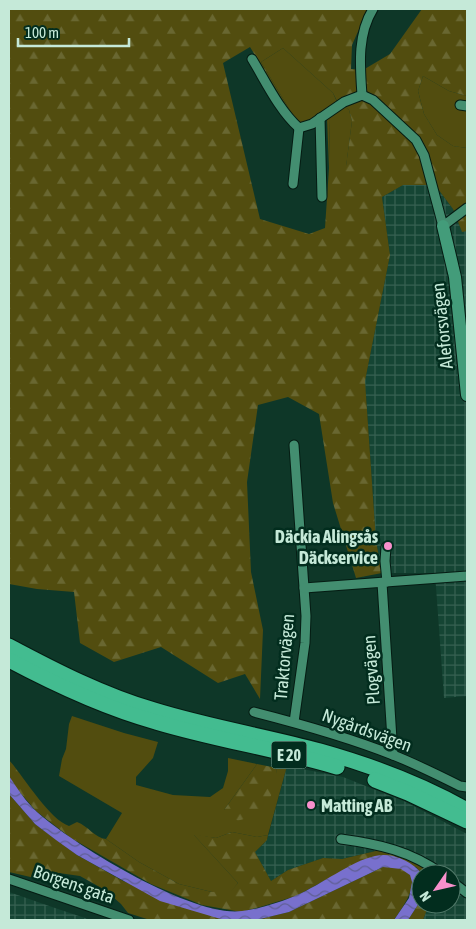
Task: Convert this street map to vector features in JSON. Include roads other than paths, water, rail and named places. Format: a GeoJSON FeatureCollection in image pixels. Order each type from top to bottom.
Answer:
{"type":"FeatureCollection","features":[{"type":"Feature","properties":{"kind":"highway","name":"E 20"},"geometry":{"type":"LineString","coordinates":[[9,646],[50,668],[107,694],[154,710],[318,751],[368,766],[414,784],[467,810]]}},
{"type":"Feature","properties":{"kind":"highway","name":"E 20"},"geometry":{"type":"LineString","coordinates":[[9,660],[44,679],[105,705],[155,722],[315,761],[362,775],[408,793],[467,822]]}},
{"type":"Feature","properties":{"kind":"street"},"geometry":{"type":"LineString","coordinates":[[300,128],[312,124],[344,102],[362,95],[361,39],[373,9]]}},
{"type":"Feature","properties":{"kind":"street"},"geometry":{"type":"LineString","coordinates":[[252,60],[294,123],[300,128]]}},
{"type":"Feature","properties":{"kind":"street","name":"Aleforsvägen"},"geometry":{"type":"LineString","coordinates":[[362,95],[373,100],[416,140],[424,155],[455,277],[467,395]]}},
{"type":"Feature","properties":{"kind":"street"},"geometry":{"type":"LineString","coordinates":[[320,118],[322,197]]}},
{"type":"Feature","properties":{"kind":"street"},"geometry":{"type":"LineString","coordinates":[[293,184],[300,128]]}},
{"type":"Feature","properties":{"kind":"street"},"geometry":{"type":"LineString","coordinates":[[443,226],[467,208]]}},
{"type":"Feature","properties":{"kind":"street","name":"Traktorvägen"},"geometry":{"type":"LineString","coordinates":[[294,445],[304,588],[305,643],[294,722]]}},
{"type":"Feature","properties":{"kind":"street","name":"Plogvägen"},"geometry":{"type":"LineString","coordinates":[[386,547],[384,583],[393,755]]}},
{"type":"Feature","properties":{"kind":"street"},"geometry":{"type":"LineString","coordinates":[[304,588],[467,576]]}},
{"type":"Feature","properties":{"kind":"street","name":"Nygårdsvägen"},"geometry":{"type":"LineString","coordinates":[[254,712],[294,722],[393,755],[460,786],[467,787]]}},
{"type":"Feature","properties":{"kind":"street"},"geometry":{"type":"LineString","coordinates":[[341,840],[366,842],[394,849],[426,864]]}},
{"type":"Feature","properties":{"kind":"street","name":"Borgens gata"},"geometry":{"type":"LineString","coordinates":[[9,879],[129,920]]}},
{"type":"Feature","properties":{"kind":"water"},"geometry":{"type":"Polygon","coordinates":[[[9,776],[37,812],[54,826],[105,860],[165,891],[195,903],[221,910],[242,911],[284,900],[306,891],[356,863],[381,855],[395,857],[411,864],[411,878],[410,875],[401,869],[383,867],[289,912],[256,920],[224,920],[160,901],[77,855],[35,824],[9,794],[9,776]]]}},
{"type":"Feature","properties":{"kind":"water"},"geometry":{"type":"Polygon","coordinates":[[[411,887],[412,914],[408,920],[394,920],[409,898],[411,887]]]}},
{"type":"Feature","properties":{"kind":"place","name":"Däckia Alingsås Däckservice"},"geometry":{"type":"Point","coordinates":[388,546]}},
{"type":"Feature","properties":{"kind":"place","name":"Matting AB"},"geometry":{"type":"Point","coordinates":[311,805]}}]}
